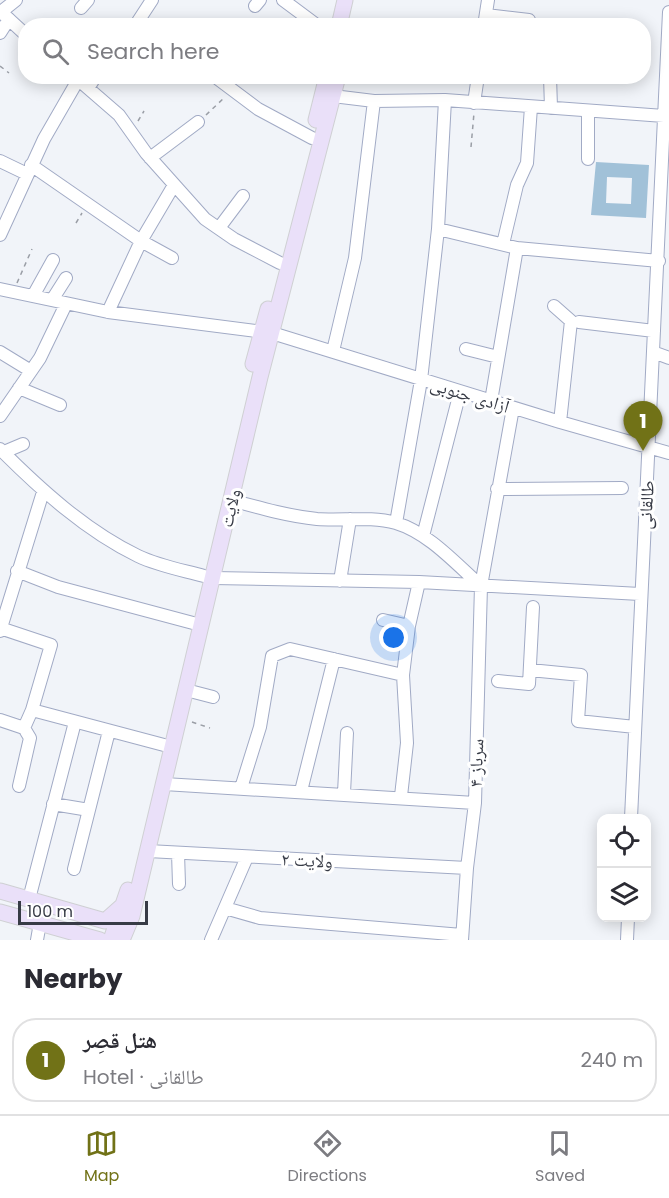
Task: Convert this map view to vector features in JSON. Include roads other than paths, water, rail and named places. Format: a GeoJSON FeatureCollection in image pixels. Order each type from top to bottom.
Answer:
{"type":"FeatureCollection","features":[{"type":"Feature","properties":{"kind":"main road"},"geometry":{"type":"LineString","coordinates":[[341,18],[345,0]]}},
{"type":"Feature","properties":{"kind":"main road"},"geometry":{"type":"LineString","coordinates":[[352,18],[356,0]]}},
{"type":"Feature","properties":{"kind":"main road","name":"ولایت"},"geometry":{"type":"LineString","coordinates":[[111,940],[125,902],[193,623],[231,500],[280,263],[325,84]]}},
{"type":"Feature","properties":{"kind":"main road","name":"ولایت"},"geometry":{"type":"LineString","coordinates":[[122,940],[132,916],[180,718],[209,577],[266,333],[336,84]]}},
{"type":"Feature","properties":{"kind":"main road"},"geometry":{"type":"LineString","coordinates":[[0,891],[105,921],[125,902]]}},
{"type":"Feature","properties":{"kind":"main road"},"geometry":{"type":"LineString","coordinates":[[0,912],[100,940]]}},
{"type":"Feature","properties":{"kind":"street"},"geometry":{"type":"LineString","coordinates":[[0,33],[3,14],[15,0]]}},
{"type":"Feature","properties":{"kind":"street"},"geometry":{"type":"LineString","coordinates":[[140,18],[152,0]]}},
{"type":"Feature","properties":{"kind":"street"},"geometry":{"type":"LineString","coordinates":[[283,0],[307,18]]}},
{"type":"Feature","properties":{"kind":"street"},"geometry":{"type":"LineString","coordinates":[[485,0],[485,18]]}},
{"type":"Feature","properties":{"kind":"street","name":"طالقانی"},"geometry":{"type":"LineString","coordinates":[[632,814],[640,594],[658,261],[665,189],[664,116],[669,12]]}},
{"type":"Feature","properties":{"kind":"street"},"geometry":{"type":"LineString","coordinates":[[3,14],[18,28]]}},
{"type":"Feature","properties":{"kind":"street"},"geometry":{"type":"LineString","coordinates":[[0,234],[29,170],[78,84]]}},
{"type":"Feature","properties":{"kind":"street"},"geometry":{"type":"LineString","coordinates":[[83,84],[119,115],[150,158],[206,219],[280,263]]}},
{"type":"Feature","properties":{"kind":"street"},"geometry":{"type":"LineString","coordinates":[[226,84],[258,109],[312,138]]}},
{"type":"Feature","properties":{"kind":"street"},"geometry":{"type":"LineString","coordinates":[[474,103],[477,84]]}},
{"type":"Feature","properties":{"kind":"street"},"geometry":{"type":"LineString","coordinates":[[550,84],[551,108]]}},
{"type":"Feature","properties":{"kind":"street"},"geometry":{"type":"LineString","coordinates":[[333,96],[374,101],[445,100],[664,116]]}},
{"type":"Feature","properties":{"kind":"street"},"geometry":{"type":"LineString","coordinates":[[396,523],[421,380],[438,229],[445,100]]}},
{"type":"Feature","properties":{"kind":"street"},"geometry":{"type":"LineString","coordinates":[[333,351],[355,258],[374,101]]}},
{"type":"Feature","properties":{"kind":"street"},"geometry":{"type":"LineString","coordinates":[[503,244],[517,185],[527,163],[531,107]]}},
{"type":"Feature","properties":{"kind":"street"},"geometry":{"type":"LineString","coordinates":[[588,111],[588,159]]}},
{"type":"Feature","properties":{"kind":"street"},"geometry":{"type":"LineString","coordinates":[[150,158],[198,122]]}},
{"type":"Feature","properties":{"kind":"street"},"geometry":{"type":"LineString","coordinates":[[0,161],[29,170],[172,258]]}},
{"type":"Feature","properties":{"kind":"street"},"geometry":{"type":"LineString","coordinates":[[108,312],[141,241],[174,185]]}},
{"type":"Feature","properties":{"kind":"street"},"geometry":{"type":"LineString","coordinates":[[219,228],[243,196]]}},
{"type":"Feature","properties":{"kind":"street"},"geometry":{"type":"LineString","coordinates":[[438,229],[517,248],[658,261]]}},
{"type":"Feature","properties":{"kind":"street"},"geometry":{"type":"LineString","coordinates":[[491,401],[517,248]]}},
{"type":"Feature","properties":{"kind":"street"},"geometry":{"type":"LineString","coordinates":[[33,296],[52,260]]}},
{"type":"Feature","properties":{"kind":"street"},"geometry":{"type":"LineString","coordinates":[[52,300],[66,278]]}},
{"type":"Feature","properties":{"kind":"street","name":"آزادی جنوبی"},"geometry":{"type":"LineString","coordinates":[[0,289],[108,312],[266,333],[333,351],[460,392],[669,453]]}},
{"type":"Feature","properties":{"kind":"street"},"geometry":{"type":"LineString","coordinates":[[0,416],[32,371],[66,303]]}},
{"type":"Feature","properties":{"kind":"street"},"geometry":{"type":"LineString","coordinates":[[554,306],[571,321],[560,422]]}},
{"type":"Feature","properties":{"kind":"street"},"geometry":{"type":"LineString","coordinates":[[579,322],[654,331]]}},
{"type":"Feature","properties":{"kind":"street"},"geometry":{"type":"LineString","coordinates":[[466,349],[498,357]]}},
{"type":"Feature","properties":{"kind":"street"},"geometry":{"type":"LineString","coordinates":[[0,352],[32,371]]}},
{"type":"Feature","properties":{"kind":"street"},"geometry":{"type":"LineString","coordinates":[[653,352],[669,358]]}},
{"type":"Feature","properties":{"kind":"street"},"geometry":{"type":"LineString","coordinates":[[19,388],[60,405]]}},
{"type":"Feature","properties":{"kind":"street"},"geometry":{"type":"LineString","coordinates":[[423,536],[460,392]]}},
{"type":"Feature","properties":{"kind":"street","name":"سرباز ۴"},"geometry":{"type":"LineString","coordinates":[[462,937],[475,803],[482,586],[497,489],[513,408]]}},
{"type":"Feature","properties":{"kind":"street"},"geometry":{"type":"LineString","coordinates":[[23,444],[2,450],[43,492],[116,544],[139,556],[209,577],[419,582],[640,594]]}},
{"type":"Feature","properties":{"kind":"street"},"geometry":{"type":"LineString","coordinates":[[497,489],[622,488]]}},
{"type":"Feature","properties":{"kind":"street"},"geometry":{"type":"LineString","coordinates":[[24,728],[32,710],[51,645],[0,629],[43,492]]}},
{"type":"Feature","properties":{"kind":"street"},"geometry":{"type":"LineString","coordinates":[[231,500],[275,512],[319,519],[396,523],[423,536],[482,586]]}},
{"type":"Feature","properties":{"kind":"street"},"geometry":{"type":"LineString","coordinates":[[340,580],[350,519]]}},
{"type":"Feature","properties":{"kind":"street"},"geometry":{"type":"LineString","coordinates":[[17,571],[58,587],[193,623]]}},
{"type":"Feature","properties":{"kind":"street"},"geometry":{"type":"LineString","coordinates":[[401,796],[407,743],[403,675],[409,626],[419,582]]}},
{"type":"Feature","properties":{"kind":"street"},"geometry":{"type":"LineString","coordinates":[[498,681],[529,684],[533,607]]}},
{"type":"Feature","properties":{"kind":"street"},"geometry":{"type":"LineString","coordinates":[[383,620],[409,626]]}},
{"type":"Feature","properties":{"kind":"street"},"geometry":{"type":"LineString","coordinates":[[241,788],[260,727],[272,656],[290,649],[403,675]]}},
{"type":"Feature","properties":{"kind":"street"},"geometry":{"type":"LineString","coordinates":[[301,791],[334,659]]}},
{"type":"Feature","properties":{"kind":"street"},"geometry":{"type":"LineString","coordinates":[[530,670],[581,675],[578,721],[635,727]]}},
{"type":"Feature","properties":{"kind":"street"},"geometry":{"type":"LineString","coordinates":[[186,690],[213,697]]}},
{"type":"Feature","properties":{"kind":"street"},"geometry":{"type":"LineString","coordinates":[[32,710],[164,745]]}},
{"type":"Feature","properties":{"kind":"street"},"geometry":{"type":"LineString","coordinates":[[0,720],[24,728],[30,738],[19,786]]}},
{"type":"Feature","properties":{"kind":"street"},"geometry":{"type":"LineString","coordinates":[[29,899],[75,722]]}},
{"type":"Feature","properties":{"kind":"street"},"geometry":{"type":"LineString","coordinates":[[74,869],[109,731]]}},
{"type":"Feature","properties":{"kind":"street"},"geometry":{"type":"LineString","coordinates":[[344,793],[347,733]]}},
{"type":"Feature","properties":{"kind":"street"},"geometry":{"type":"LineString","coordinates":[[164,784],[401,796],[475,803]]}},
{"type":"Feature","properties":{"kind":"street"},"geometry":{"type":"LineString","coordinates":[[53,804],[88,810]]}},
{"type":"Feature","properties":{"kind":"street","name":"ولایت ۲"},"geometry":{"type":"LineString","coordinates":[[148,851],[467,868]]}},
{"type":"Feature","properties":{"kind":"street"},"geometry":{"type":"LineString","coordinates":[[178,853],[179,884]]}},
{"type":"Feature","properties":{"kind":"street"},"geometry":{"type":"LineString","coordinates":[[211,940],[247,857]]}},
{"type":"Feature","properties":{"kind":"street"},"geometry":{"type":"LineString","coordinates":[[225,908],[260,918],[462,937]]}},
{"type":"Feature","properties":{"kind":"street"},"geometry":{"type":"LineString","coordinates":[[37,940],[40,922]]}},
{"type":"Feature","properties":{"kind":"street"},"geometry":{"type":"LineString","coordinates":[[627,922],[627,940]]}},
{"type":"Feature","properties":{"kind":"place","name":"هتل قصِر"},"geometry":{"type":"Point","coordinates":[643,451]}}]}
